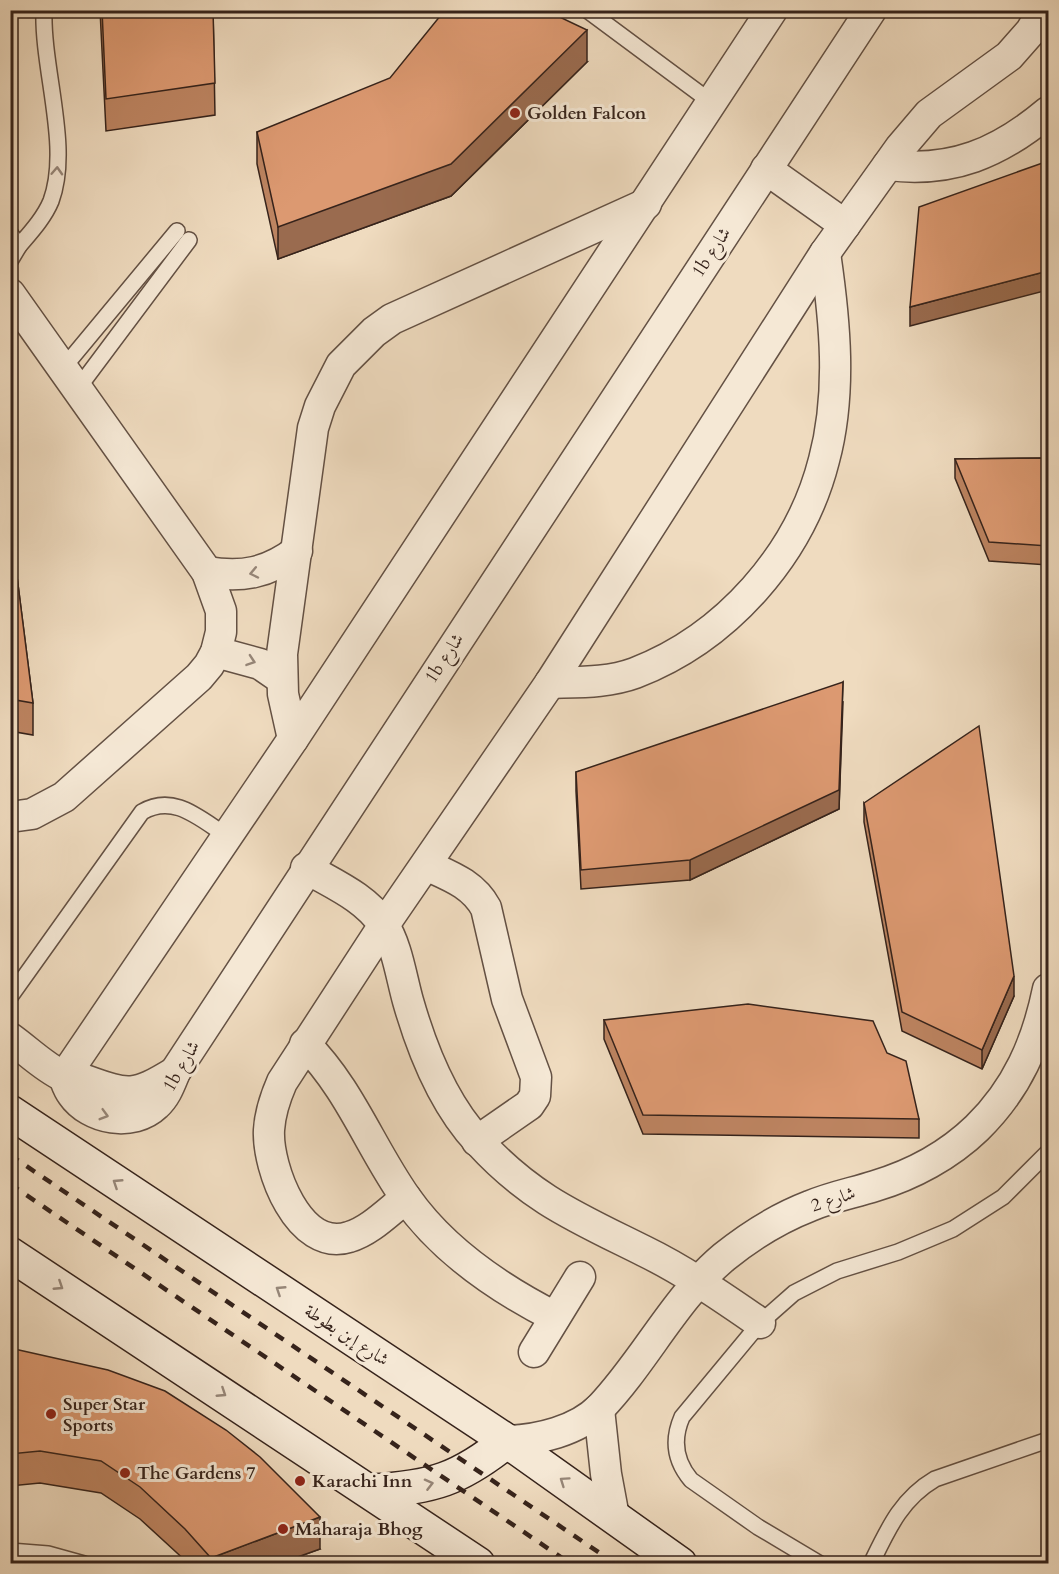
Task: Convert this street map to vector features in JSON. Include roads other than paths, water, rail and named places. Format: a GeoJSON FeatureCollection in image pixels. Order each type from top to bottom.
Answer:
{"type":"FeatureCollection","features":[{"type":"Feature","properties":{"kind":"main road","name":"شارع إبن بطوطة"},"geometry":{"type":"LineString","coordinates":[[10,1112],[507,1441],[680,1563]]}},
{"type":"Feature","properties":{"kind":"main road"},"geometry":{"type":"LineString","coordinates":[[10,1254],[478,1563]]}},
{"type":"Feature","properties":{"kind":"main road"},"geometry":{"type":"LineString","coordinates":[[371,1491],[408,1489],[445,1480],[478,1464],[507,1441]]}},
{"type":"Feature","properties":{"kind":"street"},"geometry":{"type":"LineString","coordinates":[[10,1038],[64,1077],[293,739],[772,10]]}},
{"type":"Feature","properties":{"kind":"street","name":"1b شارع"},"geometry":{"type":"LineString","coordinates":[[64,1077],[72,1094],[85,1107],[101,1116],[120,1119],[138,1115],[155,1106],[166,1093],[175,1072],[306,868],[871,10]]}},
{"type":"Feature","properties":{"kind":"street"},"geometry":{"type":"LineString","coordinates":[[406,1198],[360,1233],[336,1239],[314,1231],[290,1203],[277,1180],[272,1164],[269,1131],[272,1105],[282,1082],[384,925],[550,683],[825,253],[913,130],[929,114],[1009,56],[1031,31],[1043,10]]}},
{"type":"Feature","properties":{"kind":"street"},"geometry":{"type":"LineString","coordinates":[[888,165],[915,169],[964,161],[987,152],[1026,131],[1048,112]]}},
{"type":"Feature","properties":{"kind":"street"},"geometry":{"type":"LineString","coordinates":[[766,169],[845,225]]}},
{"type":"Feature","properties":{"kind":"street"},"geometry":{"type":"LineString","coordinates":[[293,739],[282,679],[282,654],[313,428],[329,385],[357,348],[374,332],[412,308],[646,204]]}},
{"type":"Feature","properties":{"kind":"street"},"geometry":{"type":"LineString","coordinates":[[550,683],[599,681],[634,673],[678,652],[719,624],[755,589],[785,550],[808,507],[824,460],[832,412],[834,332],[825,253]]}},
{"type":"Feature","properties":{"kind":"street"},"geometry":{"type":"LineString","coordinates":[[10,294],[207,572],[221,611],[221,632],[216,652],[199,677],[64,797],[32,814],[10,817]]}},
{"type":"Feature","properties":{"kind":"street"},"geometry":{"type":"LineString","coordinates":[[207,572],[245,575],[273,567],[297,551]]}},
{"type":"Feature","properties":{"kind":"street"},"geometry":{"type":"LineString","coordinates":[[216,652],[260,664],[282,679]]}},
{"type":"Feature","properties":{"kind":"street"},"geometry":{"type":"LineString","coordinates":[[426,865],[465,883],[481,898],[486,908],[507,999],[536,1077],[535,1096],[529,1105],[477,1141]]}},
{"type":"Feature","properties":{"kind":"street"},"geometry":{"type":"LineString","coordinates":[[306,868],[354,896],[384,925],[421,1040],[455,1109],[477,1141],[538,1195],[573,1217],[644,1251],[699,1281],[760,1323]]}},
{"type":"Feature","properties":{"kind":"street","name":"شارع 2"},"geometry":{"type":"LineString","coordinates":[[507,1441],[524,1440],[556,1432],[572,1426],[599,1409],[699,1281],[732,1251],[780,1219],[822,1201],[900,1178],[951,1150],[976,1129],[1017,1079],[1032,1050],[1048,989]]}},
{"type":"Feature","properties":{"kind":"street"},"geometry":{"type":"LineString","coordinates":[[305,1044],[341,1086],[406,1198],[436,1233],[491,1281],[555,1317]]}},
{"type":"Feature","properties":{"kind":"street"},"geometry":{"type":"LineString","coordinates":[[534,1352],[580,1277]]}},
{"type":"Feature","properties":{"kind":"street"},"geometry":{"type":"LineString","coordinates":[[599,1409],[606,1474],[614,1517]]}},
{"type":"Feature","properties":{"kind":"lane"},"geometry":{"type":"LineString","coordinates":[[10,261],[50,204],[57,181],[58,156],[44,10]]}},
{"type":"Feature","properties":{"kind":"lane"},"geometry":{"type":"LineString","coordinates":[[587,10],[711,102]]}},
{"type":"Feature","properties":{"kind":"lane"},"geometry":{"type":"LineString","coordinates":[[10,233],[19,246]]}},
{"type":"Feature","properties":{"kind":"lane"},"geometry":{"type":"LineString","coordinates":[[71,377],[183,235],[71,377]]}},
{"type":"Feature","properties":{"kind":"lane"},"geometry":{"type":"LineString","coordinates":[[10,997],[142,812],[151,807],[173,804],[184,808],[227,836]]}},
{"type":"Feature","properties":{"kind":"lane"},"geometry":{"type":"LineString","coordinates":[[820,1563],[699,1488],[684,1472],[676,1450],[677,1427],[682,1417],[760,1323],[794,1293],[813,1281],[926,1241],[962,1224],[1003,1197],[1048,1152]]}},
{"type":"Feature","properties":{"kind":"lane"},"geometry":{"type":"LineString","coordinates":[[871,1563],[898,1510],[921,1487],[942,1476],[1048,1440]]}},
{"type":"Feature","properties":{"kind":"lane"},"geometry":{"type":"LineString","coordinates":[[10,1551],[48,1554],[84,1563]]}},
{"type":"Feature","properties":{"kind":"railway"},"geometry":{"type":"LineString","coordinates":[[10,1155],[616,1564]]}},
{"type":"Feature","properties":{"kind":"railway"},"geometry":{"type":"LineString","coordinates":[[10,1184],[571,1564]]}},
{"type":"Feature","properties":{"kind":"place","name":"Golden Falcon"},"geometry":{"type":"Point","coordinates":[515,113]}},
{"type":"Feature","properties":{"kind":"place","name":"Super Star Sports"},"geometry":{"type":"Point","coordinates":[51,1414]}},
{"type":"Feature","properties":{"kind":"place","name":"The Gardens 7"},"geometry":{"type":"Point","coordinates":[125,1473]}},
{"type":"Feature","properties":{"kind":"place","name":"Karachi Inn"},"geometry":{"type":"Point","coordinates":[300,1481]}},
{"type":"Feature","properties":{"kind":"place","name":"Maharaja Bhog"},"geometry":{"type":"Point","coordinates":[283,1529]}}]}
